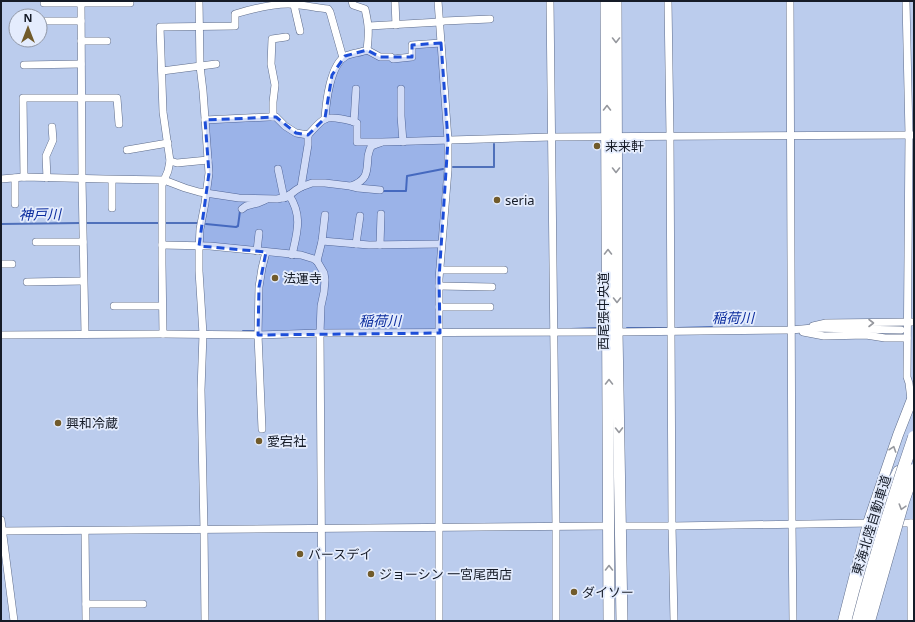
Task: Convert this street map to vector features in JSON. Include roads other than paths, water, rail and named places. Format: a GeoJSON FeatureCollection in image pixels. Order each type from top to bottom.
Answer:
{"type":"FeatureCollection","features":[{"type":"Feature","properties":{"kind":"highway","name":"東海北陸自動車道"},"geometry":{"type":"LineString","coordinates":[[858,621],[889,512],[914,437]]}},
{"type":"Feature","properties":{"kind":"highway","name":"東海北陸自動車道"},"geometry":{"type":"LineString","coordinates":[[869,621],[897,522],[914,470]]}},
{"type":"Feature","properties":{"kind":"main road","name":"西尾張中央道"},"geometry":{"type":"LineString","coordinates":[[606,1],[611,136],[615,526],[622,621]]}},
{"type":"Feature","properties":{"kind":"main road","name":"西尾張中央道"},"geometry":{"type":"LineString","coordinates":[[611,136],[616,1]]}},
{"type":"Feature","properties":{"kind":"main road"},"geometry":{"type":"LineString","coordinates":[[843,621],[898,435],[913,398]]}},
{"type":"Feature","properties":{"kind":"main road"},"geometry":{"type":"LineString","coordinates":[[851,621],[873,523],[904,458],[914,441]]}},
{"type":"Feature","properties":{"kind":"main road","name":"西尾張中央道"},"geometry":{"type":"LineString","coordinates":[[609,621],[615,526]]}},
{"type":"Feature","properties":{"kind":"street"},"geometry":{"type":"LineString","coordinates":[[199,1],[200,66],[209,173],[200,229],[199,246],[203,334],[201,390],[205,621]]}},
{"type":"Feature","properties":{"kind":"street"},"geometry":{"type":"LineString","coordinates":[[352,1],[353,5],[365,9],[369,26],[367,50]]}},
{"type":"Feature","properties":{"kind":"street"},"geometry":{"type":"LineString","coordinates":[[395,1],[396,25]]}},
{"type":"Feature","properties":{"kind":"street"},"geometry":{"type":"LineString","coordinates":[[438,1],[448,140],[448,170],[441,244],[439,286],[439,621]]}},
{"type":"Feature","properties":{"kind":"street"},"geometry":{"type":"LineString","coordinates":[[550,1],[556,621]]}},
{"type":"Feature","properties":{"kind":"street"},"geometry":{"type":"LineString","coordinates":[[668,1],[670,332],[674,621]]}},
{"type":"Feature","properties":{"kind":"street"},"geometry":{"type":"LineString","coordinates":[[790,1],[793,621]]}},
{"type":"Feature","properties":{"kind":"street"},"geometry":{"type":"LineString","coordinates":[[906,1],[911,135],[911,322],[907,338],[907,377],[913,398]]}},
{"type":"Feature","properties":{"kind":"street"},"geometry":{"type":"LineString","coordinates":[[81,2],[85,334]]}},
{"type":"Feature","properties":{"kind":"street"},"geometry":{"type":"LineString","coordinates":[[44,3],[130,3]]}},
{"type":"Feature","properties":{"kind":"street"},"geometry":{"type":"LineString","coordinates":[[163,334],[162,185],[168,171],[170,161],[161,91],[162,71],[160,27],[235,26],[235,14],[264,6],[276,4],[321,5],[330,12],[343,58]]}},
{"type":"Feature","properties":{"kind":"street"},"geometry":{"type":"LineString","coordinates":[[294,4],[300,31]]}},
{"type":"Feature","properties":{"kind":"street"},"geometry":{"type":"LineString","coordinates":[[369,26],[440,22],[444,20],[490,19]]}},
{"type":"Feature","properties":{"kind":"street"},"geometry":{"type":"LineString","coordinates":[[48,21],[81,21]]}},
{"type":"Feature","properties":{"kind":"street"},"geometry":{"type":"LineString","coordinates":[[273,117],[275,85],[271,64],[272,39],[286,37]]}},
{"type":"Feature","properties":{"kind":"street"},"geometry":{"type":"LineString","coordinates":[[81,41],[107,41]]}},
{"type":"Feature","properties":{"kind":"street"},"geometry":{"type":"LineString","coordinates":[[325,119],[332,76],[339,61],[345,56],[367,50],[380,57],[391,57],[393,59],[412,57],[412,45],[441,43]]}},
{"type":"Feature","properties":{"kind":"street"},"geometry":{"type":"LineString","coordinates":[[24,65],[81,64]]}},
{"type":"Feature","properties":{"kind":"street"},"geometry":{"type":"LineString","coordinates":[[162,71],[216,64]]}},
{"type":"Feature","properties":{"kind":"street"},"geometry":{"type":"LineString","coordinates":[[354,122],[356,89]]}},
{"type":"Feature","properties":{"kind":"street"},"geometry":{"type":"LineString","coordinates":[[401,89],[401,116],[404,142]]}},
{"type":"Feature","properties":{"kind":"street"},"geometry":{"type":"LineString","coordinates":[[24,177],[23,98],[117,98],[119,124]]}},
{"type":"Feature","properties":{"kind":"street"},"geometry":{"type":"LineString","coordinates":[[205,120],[276,117],[285,126],[296,133],[308,135]]}},
{"type":"Feature","properties":{"kind":"street"},"geometry":{"type":"LineString","coordinates":[[301,186],[308,145],[308,135],[329,117],[357,123],[358,142],[611,136],[911,135]]}},
{"type":"Feature","properties":{"kind":"street"},"geometry":{"type":"LineString","coordinates":[[47,178],[46,156],[53,140],[52,127]]}},
{"type":"Feature","properties":{"kind":"street"},"geometry":{"type":"LineString","coordinates":[[350,186],[358,183],[365,177],[367,173],[369,152],[372,146],[382,142]]}},
{"type":"Feature","properties":{"kind":"street"},"geometry":{"type":"LineString","coordinates":[[127,150],[168,143]]}},
{"type":"Feature","properties":{"kind":"street"},"geometry":{"type":"LineString","coordinates":[[170,161],[177,163],[208,160]]}},
{"type":"Feature","properties":{"kind":"street"},"geometry":{"type":"LineString","coordinates":[[278,169],[287,196],[292,200],[297,212],[298,220],[292,255]]}},
{"type":"Feature","properties":{"kind":"street"},"geometry":{"type":"LineString","coordinates":[[1,179],[24,177],[164,180],[185,188],[207,193],[239,198],[267,199],[287,196],[301,186],[312,183],[325,183],[380,190]]}},
{"type":"Feature","properties":{"kind":"street"},"geometry":{"type":"LineString","coordinates":[[15,178],[15,204]]}},
{"type":"Feature","properties":{"kind":"street"},"geometry":{"type":"LineString","coordinates":[[112,180],[112,208]]}},
{"type":"Feature","properties":{"kind":"street"},"geometry":{"type":"LineString","coordinates":[[242,209],[246,206],[267,199]]}},
{"type":"Feature","properties":{"kind":"street"},"geometry":{"type":"LineString","coordinates":[[380,245],[381,214]]}},
{"type":"Feature","properties":{"kind":"street"},"geometry":{"type":"LineString","coordinates":[[317,261],[326,215]]}},
{"type":"Feature","properties":{"kind":"street"},"geometry":{"type":"LineString","coordinates":[[356,244],[360,216]]}},
{"type":"Feature","properties":{"kind":"street"},"geometry":{"type":"LineString","coordinates":[[257,252],[259,233]]}},
{"type":"Feature","properties":{"kind":"street"},"geometry":{"type":"LineString","coordinates":[[322,241],[380,245],[441,244]]}},
{"type":"Feature","properties":{"kind":"street"},"geometry":{"type":"LineString","coordinates":[[36,242],[83,242]]}},
{"type":"Feature","properties":{"kind":"street"},"geometry":{"type":"LineString","coordinates":[[162,246],[210,246],[301,256],[317,261],[324,273],[325,280],[321,306],[320,333],[322,621]]}},
{"type":"Feature","properties":{"kind":"street"},"geometry":{"type":"LineString","coordinates":[[262,429],[258,335],[259,287],[266,252]]}},
{"type":"Feature","properties":{"kind":"street"},"geometry":{"type":"LineString","coordinates":[[1,264],[12,264]]}},
{"type":"Feature","properties":{"kind":"street"},"geometry":{"type":"LineString","coordinates":[[440,270],[504,270]]}},
{"type":"Feature","properties":{"kind":"street"},"geometry":{"type":"LineString","coordinates":[[27,282],[84,281]]}},
{"type":"Feature","properties":{"kind":"street"},"geometry":{"type":"LineString","coordinates":[[439,286],[492,287]]}},
{"type":"Feature","properties":{"kind":"street"},"geometry":{"type":"LineString","coordinates":[[114,306],[162,306]]}},
{"type":"Feature","properties":{"kind":"street"},"geometry":{"type":"LineString","coordinates":[[439,307],[490,307]]}},
{"type":"Feature","properties":{"kind":"street"},"geometry":{"type":"LineString","coordinates":[[791,330],[826,323],[911,322]]}},
{"type":"Feature","properties":{"kind":"street"},"geometry":{"type":"LineString","coordinates":[[1,335],[670,332],[791,330],[813,328],[901,330]]}},
{"type":"Feature","properties":{"kind":"street"},"geometry":{"type":"LineString","coordinates":[[791,330],[824,336],[866,335],[885,338],[907,338]]}},
{"type":"Feature","properties":{"kind":"street"},"geometry":{"type":"LineString","coordinates":[[1,520],[14,621]]}},
{"type":"Feature","properties":{"kind":"street"},"geometry":{"type":"LineString","coordinates":[[2,531],[912,523],[911,621]]}},
{"type":"Feature","properties":{"kind":"street"},"geometry":{"type":"LineString","coordinates":[[85,530],[86,621]]}},
{"type":"Feature","properties":{"kind":"street"},"geometry":{"type":"LineString","coordinates":[[86,604],[144,604]]}},
{"type":"Feature","properties":{"kind":"waterway","name":"神戸川"},"geometry":{"type":"LineString","coordinates":[[453,167],[494,167],[494,144]]}},
{"type":"Feature","properties":{"kind":"waterway","name":"神戸川"},"geometry":{"type":"LineString","coordinates":[[383,191],[406,191],[407,176],[443,169]]}},
{"type":"Feature","properties":{"kind":"waterway","name":"神戸川"},"geometry":{"type":"LineString","coordinates":[[206,224],[236,227],[238,226],[240,211]]}},
{"type":"Feature","properties":{"kind":"waterway","name":"神戸川"},"geometry":{"type":"LineString","coordinates":[[1,224],[80,223]]}},
{"type":"Feature","properties":{"kind":"waterway","name":"神戸川"},"geometry":{"type":"LineString","coordinates":[[86,223],[159,223]]}},
{"type":"Feature","properties":{"kind":"waterway","name":"神戸川"},"geometry":{"type":"LineString","coordinates":[[165,223],[198,223]]}},
{"type":"Feature","properties":{"kind":"waterway","name":"稲荷川"},"geometry":{"type":"LineString","coordinates":[[678,328],[712,327]]}},
{"type":"Feature","properties":{"kind":"waterway","name":"稲荷川"},"geometry":{"type":"LineString","coordinates":[[571,329],[600,328]]}},
{"type":"Feature","properties":{"kind":"waterway","name":"稲荷川"},"geometry":{"type":"LineString","coordinates":[[627,328],[669,328]]}},
{"type":"Feature","properties":{"kind":"waterway","name":"稲荷川"},"geometry":{"type":"LineString","coordinates":[[243,331],[254,331]]}},
{"type":"Feature","properties":{"kind":"place","name":"来来軒"},"geometry":{"type":"Point","coordinates":[597,146]}},
{"type":"Feature","properties":{"kind":"place","name":"seria"},"geometry":{"type":"Point","coordinates":[497,200]}},
{"type":"Feature","properties":{"kind":"place","name":"法運寺"},"geometry":{"type":"Point","coordinates":[275,278]}},
{"type":"Feature","properties":{"kind":"place","name":"興和冷蔵"},"geometry":{"type":"Point","coordinates":[58,423]}},
{"type":"Feature","properties":{"kind":"place","name":"愛宕社"},"geometry":{"type":"Point","coordinates":[259,441]}},
{"type":"Feature","properties":{"kind":"place","name":"バースデイ"},"geometry":{"type":"Point","coordinates":[300,554]}},
{"type":"Feature","properties":{"kind":"place","name":"ジョーシン 一宮尾西店"},"geometry":{"type":"Point","coordinates":[371,574]}},
{"type":"Feature","properties":{"kind":"place","name":"ダイソー"},"geometry":{"type":"Point","coordinates":[574,592]}}]}
